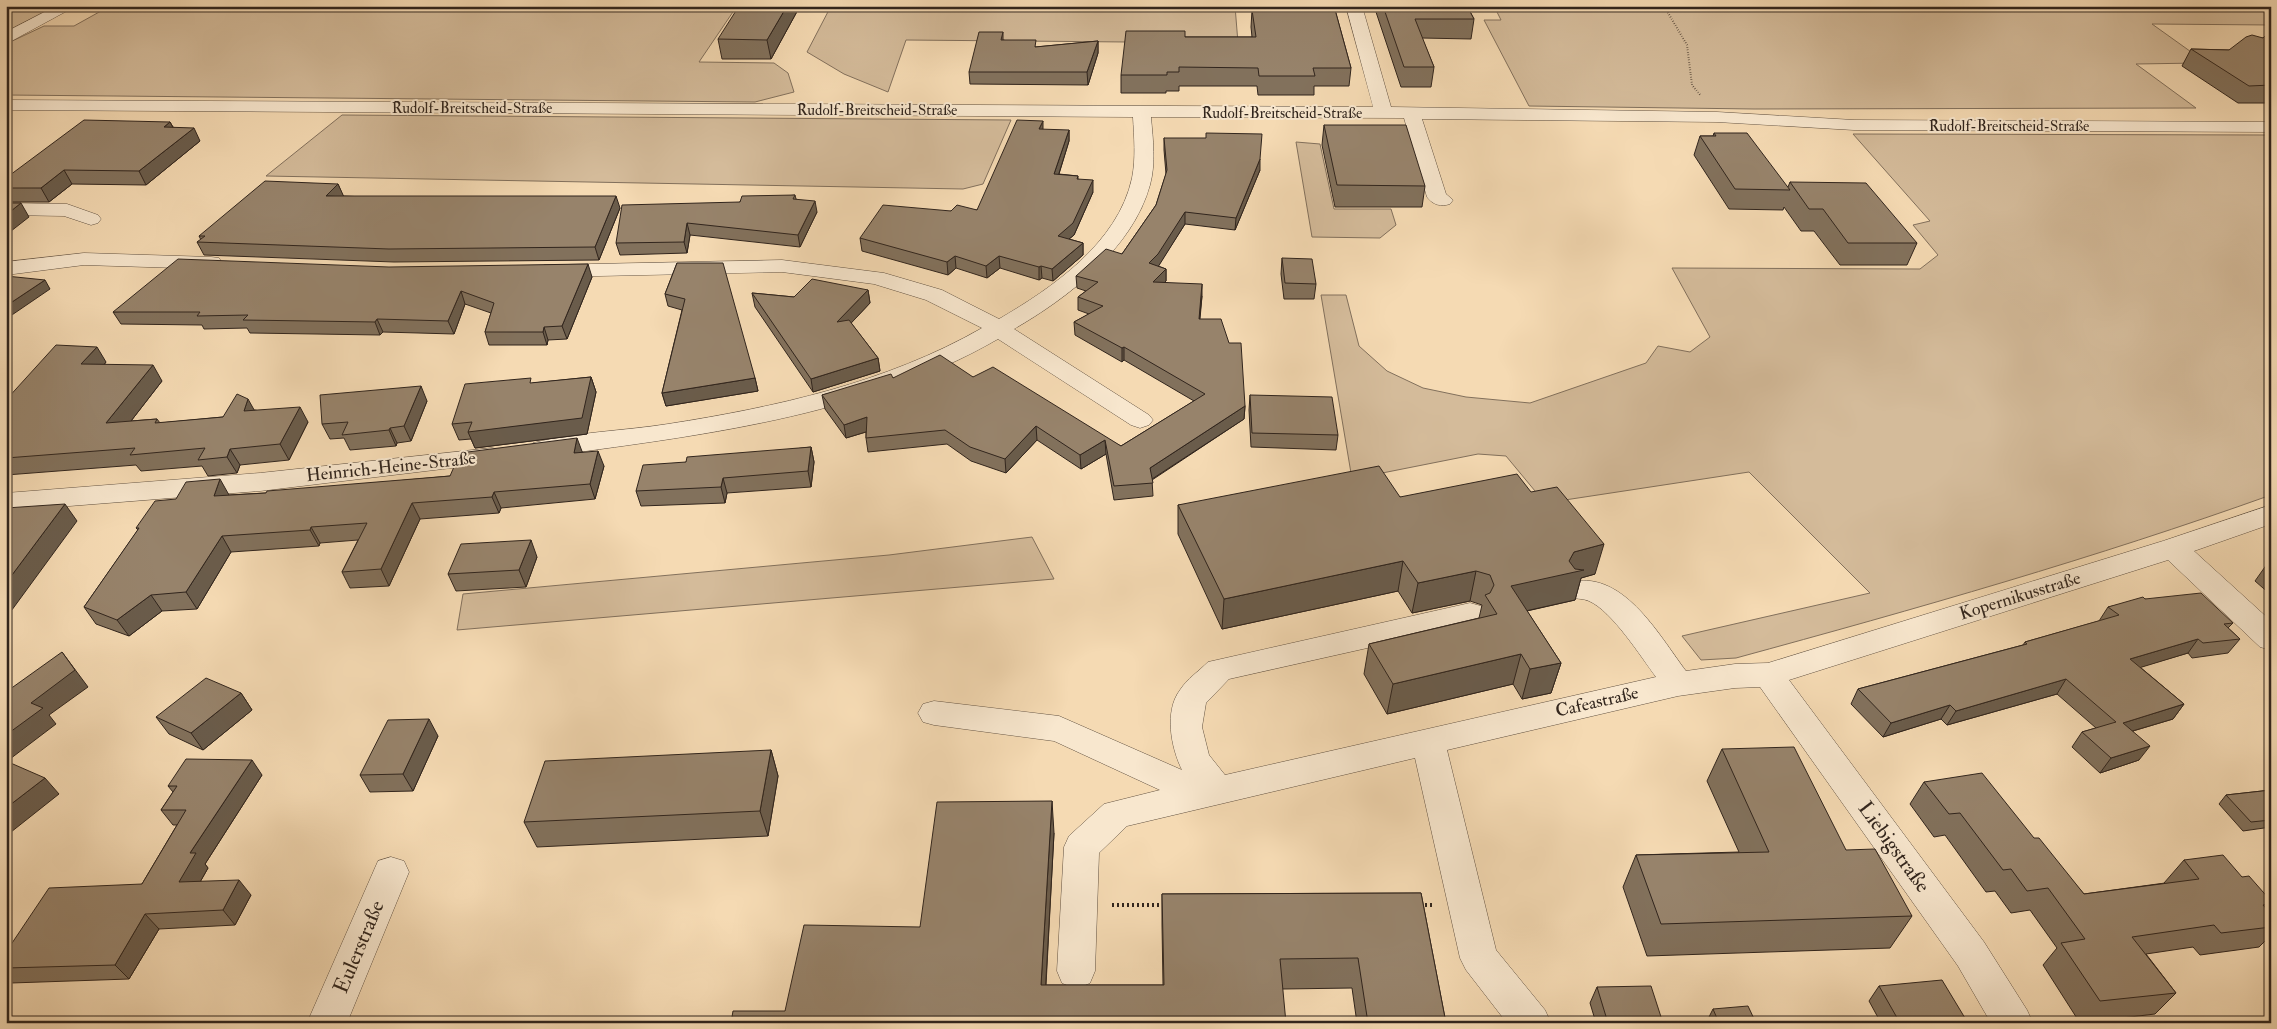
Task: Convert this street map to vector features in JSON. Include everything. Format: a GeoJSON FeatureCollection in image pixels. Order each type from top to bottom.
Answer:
{"type":"FeatureCollection","features":[{"type":"Feature","properties":{"kind":"street"},"geometry":{"type":"LineString","coordinates":[[6,39],[68,6]]}},
{"type":"Feature","properties":{"kind":"street"},"geometry":{"type":"LineString","coordinates":[[1354,6],[1384,113]]}},
{"type":"Feature","properties":{"kind":"street","name":"Rudolf-Breitscheid-Straße"},"geometry":{"type":"LineString","coordinates":[[6,105],[1411,113],[1717,117],[1854,125],[2271,128]]}},
{"type":"Feature","properties":{"kind":"street","name":"Heinrich-Heine-Straße"},"geometry":{"type":"LineString","coordinates":[[6,502],[241,483],[378,469],[644,435],[827,399],[902,374],[999,330],[1058,291],[1102,251],[1128,214],[1142,176],[1142,112]]}},
{"type":"Feature","properties":{"kind":"street"},"geometry":{"type":"LineString","coordinates":[[1411,113],[1437,198],[1443,200]]}},
{"type":"Feature","properties":{"kind":"street","name":"Rudolf-Breitscheid-Straße"},"geometry":{"type":"LineString","coordinates":[[1748,118],[1842,114],[2271,116]]}},
{"type":"Feature","properties":{"kind":"street"},"geometry":{"type":"LineString","coordinates":[[6,209],[67,210],[91,219]]}},
{"type":"Feature","properties":{"kind":"street"},"geometry":{"type":"LineString","coordinates":[[6,269],[84,259],[232,264]]}},
{"type":"Feature","properties":{"kind":"street"},"geometry":{"type":"LineString","coordinates":[[534,270],[772,266],[854,274],[934,295],[977,315],[1140,420]]}},
{"type":"Feature","properties":{"kind":"street","name":"Kopernikusstraße"},"geometry":{"type":"LineString","coordinates":[[1752,675],[2173,548],[2271,514]]}},
{"type":"Feature","properties":{"kind":"street"},"geometry":{"type":"LineString","coordinates":[[2173,548],[2271,639]]}},
{"type":"Feature","properties":{"kind":"street"},"geometry":{"type":"LineString","coordinates":[[1577,590],[1594,589],[1609,599],[1648,644],[1678,684]]}},
{"type":"Feature","properties":{"kind":"street"},"geometry":{"type":"LineString","coordinates":[[1209,791],[1194,760],[1186,727],[1191,698],[1219,670],[1470,614]]}},
{"type":"Feature","properties":{"kind":"street","name":"Cafeastraße"},"geometry":{"type":"LineString","coordinates":[[1076,971],[1082,846],[1116,814],[1428,740],[1678,684],[1752,675]]}},
{"type":"Feature","properties":{"kind":"street","name":"Liebigstraße"},"geometry":{"type":"LineString","coordinates":[[1752,675],[1971,954],[2014,1023]]}},
{"type":"Feature","properties":{"kind":"street"},"geometry":{"type":"LineString","coordinates":[[934,713],[1059,729],[1209,791]]}},
{"type":"Feature","properties":{"kind":"street"},"geometry":{"type":"LineString","coordinates":[[1428,740],[1479,958],[1531,1023]]}},
{"type":"Feature","properties":{"kind":"street","name":"Eulerstraße"},"geometry":{"type":"LineString","coordinates":[[327,1023],[390,872]]}},
{"type":"Feature","properties":{"kind":"path"},"geometry":{"type":"LineString","coordinates":[[1664,6],[1687,45],[1692,85],[1717,117]]}},
{"type":"Feature","properties":{"kind":"path"},"geometry":{"type":"LineString","coordinates":[[1079,905],[1168,905]]}},
{"type":"Feature","properties":{"kind":"path"},"geometry":{"type":"LineString","coordinates":[[1417,905],[1467,905]]}},
{"type":"Feature","properties":{"kind":"shaded area"},"geometry":{"type":"Polygon","coordinates":[[[6,6],[60,6],[6,34],[6,6]]]}},
{"type":"Feature","properties":{"kind":"shaded area"},"geometry":{"type":"Polygon","coordinates":[[[110,6],[737,6],[699,62],[774,63],[788,73],[794,92],[755,102],[6,95],[6,44],[44,26],[74,26],[110,6]]]}},
{"type":"Feature","properties":{"kind":"shaded area"},"geometry":{"type":"Polygon","coordinates":[[[831,6],[1235,6],[1238,43],[906,40],[888,92],[844,74],[807,52],[831,6]]]}},
{"type":"Feature","properties":{"kind":"shaded area"},"geometry":{"type":"Polygon","coordinates":[[[1494,6],[2269,6],[2271,25],[2152,24],[2201,59],[2199,63],[2136,64],[2196,108],[1754,109],[1529,106],[1484,20],[1501,20],[1494,6]]]}},
{"type":"Feature","properties":{"kind":"shaded area"},"geometry":{"type":"Polygon","coordinates":[[[342,115],[1011,120],[983,184],[963,189],[266,176],[342,115]]]}},
{"type":"Feature","properties":{"kind":"shaded area"},"geometry":{"type":"Polygon","coordinates":[[[1853,134],[2271,135],[2271,495],[2138,540],[1938,602],[1736,658],[1701,660],[1682,636],[1870,593],[1749,472],[1545,503],[1506,456],[1478,454],[1352,479],[1321,295],[1346,295],[1359,346],[1387,371],[1423,388],[1466,397],[1530,403],[1646,363],[1658,346],[1690,352],[1710,337],[1672,268],[1920,269],[1938,255],[1913,225],[1930,221],[1853,134]]]}},
{"type":"Feature","properties":{"kind":"shaded area"},"geometry":{"type":"Polygon","coordinates":[[[1296,142],[1320,144],[1334,209],[1391,209],[1396,225],[1380,238],[1312,237],[1296,142]]]}},
{"type":"Feature","properties":{"kind":"shaded area"},"geometry":{"type":"Polygon","coordinates":[[[1032,537],[1054,579],[457,630],[463,594],[889,555],[1032,537]]]}},
{"type":"Feature","properties":{"kind":"building"},"geometry":{"type":"Polygon","coordinates":[[[739,6],[787,6],[767,40],[718,39],[739,6]]]}},
{"type":"Feature","properties":{"kind":"building"},"geometry":{"type":"Polygon","coordinates":[[[1257,6],[1334,6],[1351,68],[1313,68],[1315,76],[1259,76],[1258,68],[1179,67],[1179,72],[1167,72],[1167,75],[1121,75],[1126,31],[1185,31],[1185,37],[1256,37],[1252,10],[1258,10],[1257,6]]]}},
{"type":"Feature","properties":{"kind":"building"},"geometry":{"type":"Polygon","coordinates":[[[1383,6],[1467,6],[1474,19],[1415,19],[1434,67],[1404,67],[1383,6]]]}},
{"type":"Feature","properties":{"kind":"building"},"geometry":{"type":"Polygon","coordinates":[[[979,32],[1003,32],[1001,40],[1036,40],[1035,47],[1098,41],[1087,72],[969,72],[979,32]]]}},
{"type":"Feature","properties":{"kind":"building"},"geometry":{"type":"Polygon","coordinates":[[[2267,34],[2271,35],[2271,85],[2249,86],[2191,49],[2229,50],[2246,37],[2252,35],[2263,38],[2267,34]]]}},
{"type":"Feature","properties":{"kind":"building"},"geometry":{"type":"Polygon","coordinates":[[[84,120],[170,122],[164,127],[194,128],[139,171],[64,170],[41,188],[6,188],[6,178],[84,120]]]}},
{"type":"Feature","properties":{"kind":"building"},"geometry":{"type":"Polygon","coordinates":[[[1017,120],[1043,121],[1039,129],[1069,130],[1054,174],[1078,176],[1077,179],[1093,180],[1073,223],[1058,236],[1083,243],[1052,269],[999,256],[986,266],[955,256],[947,262],[860,238],[883,205],[951,211],[957,205],[977,210],[1017,120]]]}},
{"type":"Feature","properties":{"kind":"building"},"geometry":{"type":"Polygon","coordinates":[[[1324,125],[1406,125],[1425,186],[1337,185],[1324,125]]]}},
{"type":"Feature","properties":{"kind":"building"},"geometry":{"type":"Polygon","coordinates":[[[1206,133],[1262,134],[1260,159],[1236,218],[1185,212],[1158,254],[1149,263],[1166,269],[1153,282],[1202,284],[1199,319],[1221,319],[1229,343],[1241,343],[1245,406],[1150,468],[1153,483],[1114,486],[1105,440],[1080,455],[1036,426],[1005,459],[970,447],[945,430],[866,438],[867,417],[844,425],[822,395],[891,374],[893,378],[940,355],[973,377],[993,367],[1121,446],[1205,394],[1124,347],[1122,348],[1074,322],[1103,306],[1078,297],[1098,282],[1076,276],[1106,249],[1122,254],[1156,205],[1167,170],[1164,138],[1206,138],[1206,133]]]}},
{"type":"Feature","properties":{"kind":"building"},"geometry":{"type":"Polygon","coordinates":[[[1714,133],[1747,133],[1790,190],[1735,189],[1700,136],[1716,136],[1714,133]]]}},
{"type":"Feature","properties":{"kind":"building"},"geometry":{"type":"Polygon","coordinates":[[[265,181],[338,184],[326,196],[616,196],[595,247],[389,249],[197,242],[205,236],[199,236],[265,181]]]}},
{"type":"Feature","properties":{"kind":"building"},"geometry":{"type":"Polygon","coordinates":[[[1790,182],[1866,183],[1917,243],[1848,243],[1823,209],[1809,209],[1790,182]]]}},
{"type":"Feature","properties":{"kind":"building"},"geometry":{"type":"Polygon","coordinates":[[[795,195],[793,199],[815,201],[798,235],[687,223],[684,242],[616,243],[622,205],[740,202],[742,196],[795,195]]]}},
{"type":"Feature","properties":{"kind":"building"},"geometry":{"type":"Polygon","coordinates":[[[6,203],[21,203],[6,215],[6,203]]]}},
{"type":"Feature","properties":{"kind":"building"},"geometry":{"type":"Polygon","coordinates":[[[1282,258],[1312,259],[1316,284],[1285,283],[1282,258]]]}},
{"type":"Feature","properties":{"kind":"building"},"geometry":{"type":"Polygon","coordinates":[[[178,259],[389,267],[588,264],[562,326],[544,327],[543,332],[485,332],[494,303],[461,291],[448,321],[377,319],[375,322],[243,320],[248,315],[197,316],[200,312],[113,312],[178,259]]]}},
{"type":"Feature","properties":{"kind":"building"},"geometry":{"type":"Polygon","coordinates":[[[677,263],[723,263],[755,378],[662,393],[685,299],[665,294],[677,263]]]}},
{"type":"Feature","properties":{"kind":"building"},"geometry":{"type":"Polygon","coordinates":[[[6,276],[45,280],[6,306],[6,276]]]}},
{"type":"Feature","properties":{"kind":"building"},"geometry":{"type":"Polygon","coordinates":[[[812,279],[868,290],[837,322],[849,320],[878,358],[811,379],[752,293],[794,297],[812,279]]]}},
{"type":"Feature","properties":{"kind":"building"},"geometry":{"type":"Polygon","coordinates":[[[56,345],[97,347],[81,364],[153,365],[106,423],[157,419],[155,423],[223,417],[237,394],[248,399],[244,411],[300,407],[280,444],[230,449],[227,457],[198,460],[205,448],[130,455],[135,448],[6,458],[6,400],[56,345]]]}},
{"type":"Feature","properties":{"kind":"building"},"geometry":{"type":"Polygon","coordinates":[[[591,377],[582,418],[468,432],[472,422],[452,424],[465,384],[531,378],[530,383],[591,377]]]}},
{"type":"Feature","properties":{"kind":"building"},"geometry":{"type":"Polygon","coordinates":[[[421,386],[404,426],[390,428],[389,430],[342,435],[348,422],[322,424],[320,395],[421,386]]]}},
{"type":"Feature","properties":{"kind":"building"},"geometry":{"type":"Polygon","coordinates":[[[1250,395],[1332,397],[1338,435],[1252,433],[1250,395]]]}},
{"type":"Feature","properties":{"kind":"building"},"geometry":{"type":"Polygon","coordinates":[[[577,438],[574,453],[598,451],[590,484],[494,492],[492,497],[412,503],[381,569],[342,572],[367,523],[311,527],[310,530],[222,536],[186,592],[151,595],[117,620],[84,607],[139,528],[136,528],[155,501],[176,499],[186,482],[220,479],[214,496],[450,476],[460,453],[577,438]]]}},
{"type":"Feature","properties":{"kind":"building"},"geometry":{"type":"Polygon","coordinates":[[[811,447],[808,471],[723,478],[721,487],[636,491],[643,465],[686,462],[687,457],[811,447]]]}},
{"type":"Feature","properties":{"kind":"building"},"geometry":{"type":"Polygon","coordinates":[[[1379,466],[1400,497],[1517,474],[1531,492],[1557,487],[1604,544],[1574,552],[1569,561],[1575,569],[1584,570],[1511,586],[1561,663],[1530,669],[1521,654],[1393,684],[1369,644],[1497,614],[1485,595],[1490,593],[1494,585],[1490,575],[1476,571],[1418,583],[1403,561],[1224,599],[1178,505],[1379,466]]]}},
{"type":"Feature","properties":{"kind":"building"},"geometry":{"type":"Polygon","coordinates":[[[65,504],[6,583],[6,508],[65,504]]]}},
{"type":"Feature","properties":{"kind":"building"},"geometry":{"type":"Polygon","coordinates":[[[531,540],[519,570],[448,574],[461,544],[531,540]]]}},
{"type":"Feature","properties":{"kind":"building"},"geometry":{"type":"Polygon","coordinates":[[[2201,593],[2233,623],[2224,624],[2240,639],[2203,643],[2198,639],[2130,659],[2184,704],[2123,723],[2150,746],[2111,758],[2082,732],[2116,722],[2066,679],[1956,711],[1950,705],[1891,723],[1858,689],[2027,644],[2025,642],[2119,615],[2108,607],[2143,597],[2145,599],[2201,593]]]}},
{"type":"Feature","properties":{"kind":"building"},"geometry":{"type":"Polygon","coordinates":[[[62,652],[75,670],[31,703],[43,708],[6,735],[6,692],[62,652]]]}},
{"type":"Feature","properties":{"kind":"building"},"geometry":{"type":"Polygon","coordinates":[[[206,678],[241,693],[191,733],[156,717],[206,678]]]}},
{"type":"Feature","properties":{"kind":"building"},"geometry":{"type":"Polygon","coordinates":[[[429,719],[403,774],[360,775],[388,720],[429,719]]]}},
{"type":"Feature","properties":{"kind":"building"},"geometry":{"type":"Polygon","coordinates":[[[1794,747],[1846,850],[1875,849],[1912,916],[1661,924],[1636,855],[1769,852],[1722,749],[1794,747]]]}},
{"type":"Feature","properties":{"kind":"building"},"geometry":{"type":"Polygon","coordinates":[[[771,750],[760,811],[524,822],[545,761],[771,750]]]}},
{"type":"Feature","properties":{"kind":"building"},"geometry":{"type":"Polygon","coordinates":[[[186,759],[252,760],[190,853],[196,853],[179,882],[239,880],[223,910],[145,914],[115,965],[6,968],[6,952],[49,888],[142,884],[186,810],[161,810],[177,786],[168,786],[186,759]]]}},
{"type":"Feature","properties":{"kind":"building"},"geometry":{"type":"Polygon","coordinates":[[[6,761],[45,778],[6,808],[6,761]]]}},
{"type":"Feature","properties":{"kind":"building"},"geometry":{"type":"Polygon","coordinates":[[[1982,773],[2034,838],[2039,838],[2084,894],[2199,879],[2184,860],[2223,855],[2242,877],[2249,876],[2271,901],[2271,904],[2263,905],[2271,914],[2271,927],[2221,933],[2214,925],[2132,937],[2176,993],[2100,1001],[2061,943],[2085,939],[2048,888],[2027,891],[2011,869],[2003,870],[1960,813],[1949,814],[1924,782],[1982,773]]]}},
{"type":"Feature","properties":{"kind":"building"},"geometry":{"type":"Polygon","coordinates":[[[2271,790],[2271,820],[2251,822],[2226,795],[2271,790]]]}},
{"type":"Feature","properties":{"kind":"building"},"geometry":{"type":"Polygon","coordinates":[[[1052,801],[1041,985],[1164,985],[1162,894],[1421,893],[1446,1023],[1368,1023],[1358,958],[1280,959],[1286,1023],[731,1023],[733,1011],[785,1011],[804,925],[920,927],[937,802],[1052,801]]]}},
{"type":"Feature","properties":{"kind":"building"},"geometry":{"type":"Polygon","coordinates":[[[1942,980],[1968,1023],[1900,1023],[1879,986],[1942,980]]]}},
{"type":"Feature","properties":{"kind":"building"},"geometry":{"type":"Polygon","coordinates":[[[1651,986],[1663,1023],[1608,1023],[1597,987],[1651,986]]]}},
{"type":"Feature","properties":{"kind":"building"},"geometry":{"type":"Polygon","coordinates":[[[1748,1006],[1756,1023],[1719,1023],[1713,1009],[1748,1006]]]}}]}
